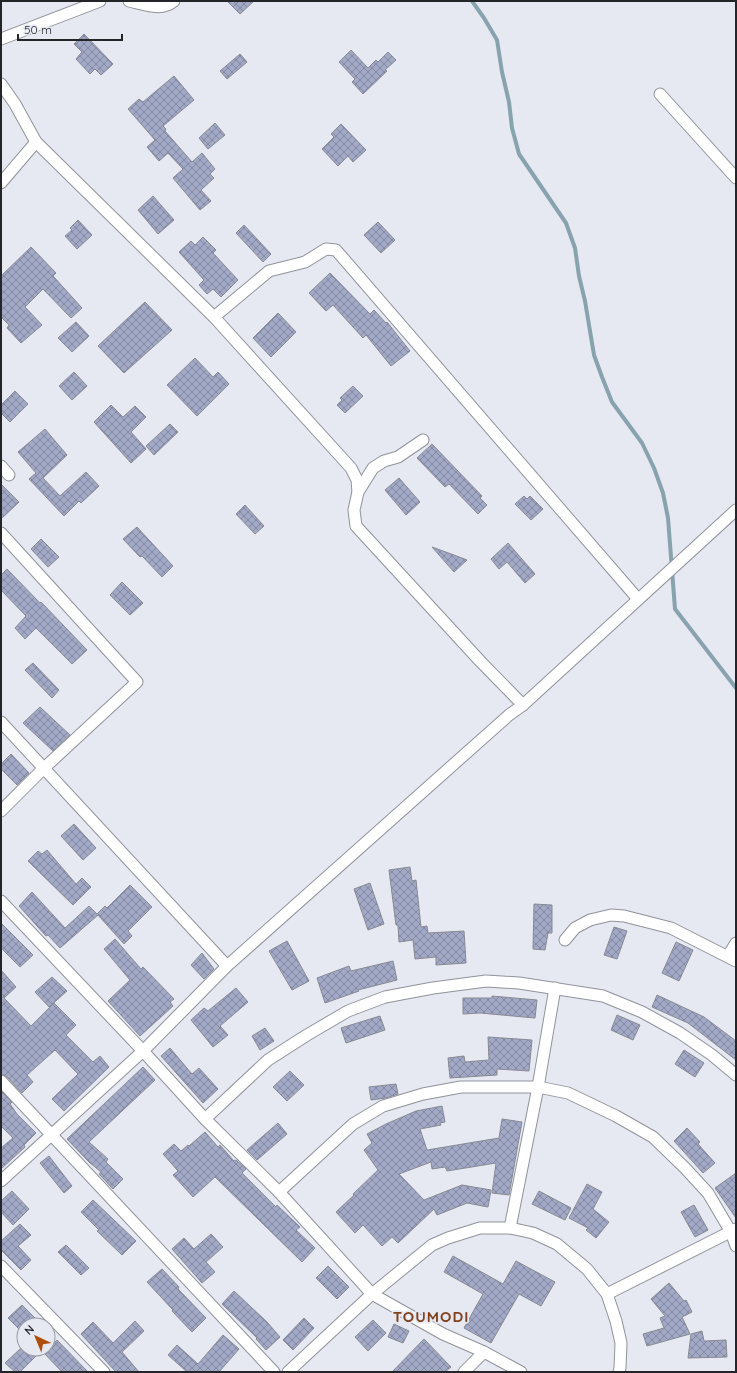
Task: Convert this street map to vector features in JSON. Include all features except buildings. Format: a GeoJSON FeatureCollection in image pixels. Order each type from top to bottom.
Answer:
{"type":"FeatureCollection","features":[{"type":"Feature","properties":{"kind":"street"},"geometry":{"type":"LineString","coordinates":[[1,39],[100,1]]}},
{"type":"Feature","properties":{"kind":"street"},"geometry":{"type":"LineString","coordinates":[[129,1],[156,7],[171,4],[174,1]]}},
{"type":"Feature","properties":{"kind":"street"},"geometry":{"type":"LineString","coordinates":[[1,84],[15,104],[36,142],[214,317],[351,468],[357,480],[358,492],[354,510],[356,526],[523,706]]}},
{"type":"Feature","properties":{"kind":"street"},"geometry":{"type":"LineString","coordinates":[[660,94],[736,178]]}},
{"type":"Feature","properties":{"kind":"street"},"geometry":{"type":"LineString","coordinates":[[1,183],[36,142]]}},
{"type":"Feature","properties":{"kind":"street"},"geometry":{"type":"LineString","coordinates":[[214,317],[269,271],[305,262],[326,249],[336,250],[638,599]]}},
{"type":"Feature","properties":{"kind":"street"},"geometry":{"type":"LineString","coordinates":[[358,492],[373,468],[384,461],[398,457],[423,440]]}},
{"type":"Feature","properties":{"kind":"street"},"geometry":{"type":"LineString","coordinates":[[1,466],[9,475],[1,477]]}},
{"type":"Feature","properties":{"kind":"street"},"geometry":{"type":"LineString","coordinates":[[1,1181],[143,1051],[227,966],[509,715],[523,706],[638,599],[734,516]]}},
{"type":"Feature","properties":{"kind":"street"},"geometry":{"type":"LineString","coordinates":[[1,532],[137,682],[43,769],[1,811]]}},
{"type":"Feature","properties":{"kind":"street"},"geometry":{"type":"LineString","coordinates":[[1,722],[227,966]]}},
{"type":"Feature","properties":{"kind":"street"},"geometry":{"type":"LineString","coordinates":[[1,901],[205,1119],[279,1192],[372,1294],[443,1334],[484,1352],[521,1372]]}},
{"type":"Feature","properties":{"kind":"street"},"geometry":{"type":"LineString","coordinates":[[565,940],[575,928],[590,920],[611,915],[624,916],[671,928],[732,958],[736,943]]}},
{"type":"Feature","properties":{"kind":"street"},"geometry":{"type":"LineString","coordinates":[[205,1119],[268,1060],[348,1011],[385,997],[433,988],[486,981],[519,983],[603,996],[642,1012],[680,1033],[712,1055],[736,1075]]}},
{"type":"Feature","properties":{"kind":"street"},"geometry":{"type":"LineString","coordinates":[[510,1228],[538,1087],[555,988]]}},
{"type":"Feature","properties":{"kind":"street"},"geometry":{"type":"LineString","coordinates":[[1,1081],[274,1372]]}},
{"type":"Feature","properties":{"kind":"street"},"geometry":{"type":"LineString","coordinates":[[279,1192],[353,1124],[383,1106],[424,1094],[460,1087],[538,1087],[568,1093],[616,1116],[653,1137],[708,1193],[734,1230],[736,1246]]}},
{"type":"Feature","properties":{"kind":"street"},"geometry":{"type":"LineString","coordinates":[[288,1372],[372,1294],[432,1245],[448,1238],[480,1228],[510,1228],[533,1232],[557,1244],[587,1269],[607,1294],[616,1321],[621,1343],[619,1372]]}},
{"type":"Feature","properties":{"kind":"street"},"geometry":{"type":"LineString","coordinates":[[607,1294],[734,1230]]}},
{"type":"Feature","properties":{"kind":"street"},"geometry":{"type":"LineString","coordinates":[[1,1266],[104,1372]]}},
{"type":"Feature","properties":{"kind":"street"},"geometry":{"type":"LineString","coordinates":[[464,1372],[484,1352]]}},
{"type":"Feature","properties":{"kind":"waterway"},"geometry":{"type":"LineString","coordinates":[[472,1],[497,40],[509,102],[512,128],[519,154],[566,223],[575,248],[594,355],[602,377],[612,402],[642,443],[654,468],[663,493],[668,518],[675,609],[736,688]]}},
{"type":"Feature","properties":{"kind":"district","name":"TOUMODI"},"geometry":{"type":"Point","coordinates":[431,1317]}}]}
